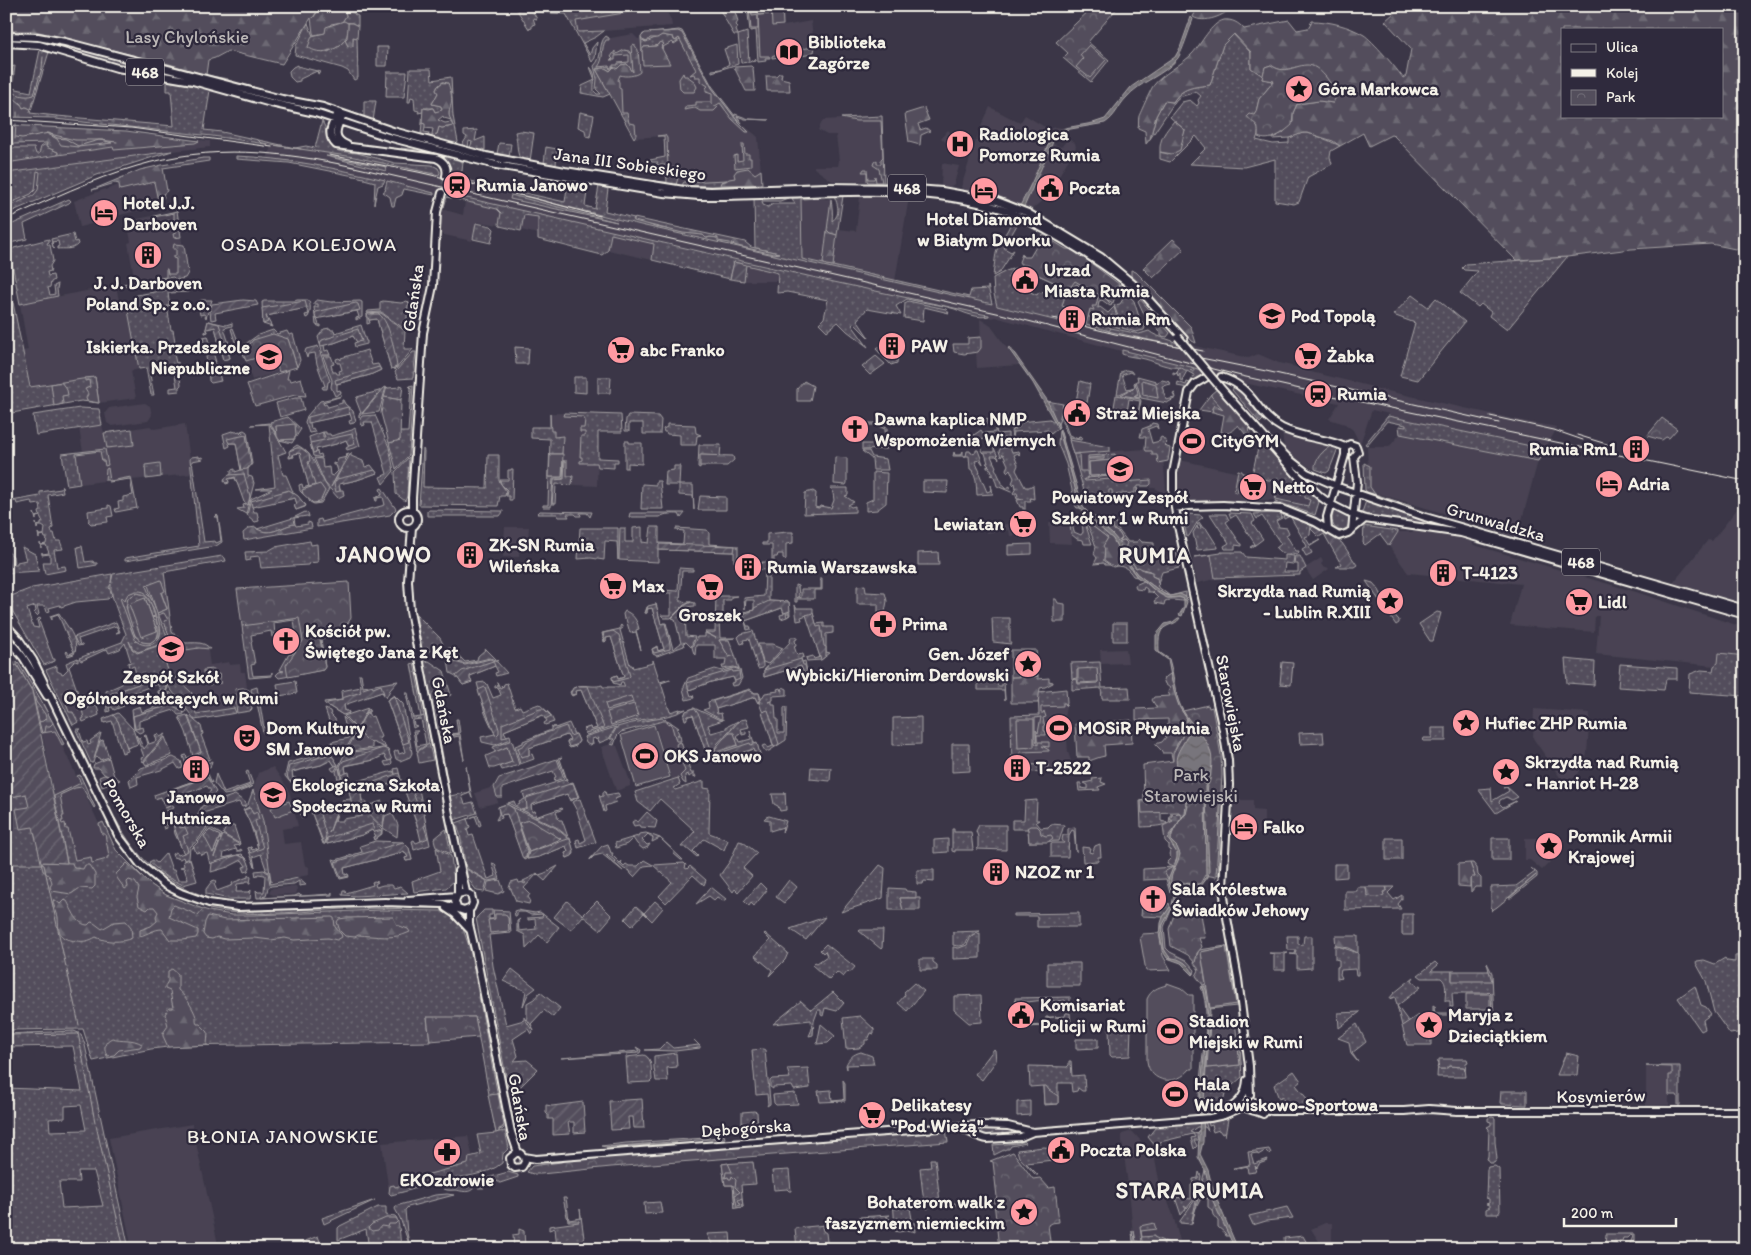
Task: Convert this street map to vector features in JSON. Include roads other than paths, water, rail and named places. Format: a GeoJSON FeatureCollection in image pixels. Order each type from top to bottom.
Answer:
{"type":"FeatureCollection","features":[{"type":"Feature","properties":{"kind":"main road","name":"Jana III Sobieskiego"},"geometry":{"type":"LineString","coordinates":[[6,36],[29,36],[57,40],[339,116],[388,136],[496,165],[668,194],[704,196],[842,192],[918,194],[997,208],[1030,222],[1100,262],[1140,294],[1181,338],[1222,387]]}},
{"type":"Feature","properties":{"kind":"main road","name":"Jana III Sobieskiego"},"geometry":{"type":"LineString","coordinates":[[6,43],[38,45],[117,68],[180,78],[339,116]]}},
{"type":"Feature","properties":{"kind":"main road"},"geometry":{"type":"LineString","coordinates":[[339,116],[336,136],[343,144],[438,159],[446,166],[446,176]]}},
{"type":"Feature","properties":{"kind":"main road","name":"Gdańska"},"geometry":{"type":"LineString","coordinates":[[409,510],[412,498],[423,333],[433,286],[437,212],[442,193]]}},
{"type":"Feature","properties":{"kind":"main road","name":"Starowiejska"},"geometry":{"type":"LineString","coordinates":[[1207,376],[1195,384],[1188,396],[1173,473],[1172,488],[1228,760],[1229,785],[1223,887],[1238,979],[1250,1072],[1244,1097]]}},
{"type":"Feature","properties":{"kind":"main road"},"geometry":{"type":"LineString","coordinates":[[1221,377],[1244,388],[1266,416],[1282,428],[1345,447],[1350,444],[1356,446],[1358,452],[1354,457],[1357,479],[1352,530]]}},
{"type":"Feature","properties":{"kind":"main road","name":"Grunwaldzka"},"geometry":{"type":"LineString","coordinates":[[1222,387],[1289,459],[1317,478],[1425,517],[1745,609]]}},
{"type":"Feature","properties":{"kind":"main road","name":"Grunwaldzka"},"geometry":{"type":"LineString","coordinates":[[1222,387],[1287,465],[1332,505],[1353,515],[1365,519],[1461,533],[1745,615]]}},
{"type":"Feature","properties":{"kind":"main road"},"geometry":{"type":"LineString","coordinates":[[1315,522],[1323,521],[1327,517],[1332,505],[1345,455],[1345,447]]}},
{"type":"Feature","properties":{"kind":"main road"},"geometry":{"type":"LineString","coordinates":[[1345,455],[1354,457]]}},
{"type":"Feature","properties":{"kind":"main road"},"geometry":{"type":"LineString","coordinates":[[1175,508],[1185,510],[1220,510],[1240,507],[1282,509],[1315,522],[1339,536],[1346,534],[1365,519]]}},
{"type":"Feature","properties":{"kind":"main road"},"geometry":{"type":"LineString","coordinates":[[409,510],[417,518],[416,524],[409,527],[400,523],[399,517],[401,512],[409,510]]}},
{"type":"Feature","properties":{"kind":"main road"},"geometry":{"type":"LineString","coordinates":[[1327,517],[1328,530]]}},
{"type":"Feature","properties":{"kind":"main road","name":"Gdańska"},"geometry":{"type":"LineString","coordinates":[[409,527],[408,594],[412,625],[466,892]]}},
{"type":"Feature","properties":{"kind":"main road","name":"Pomorska"},"geometry":{"type":"LineString","coordinates":[[6,626],[24,647],[124,845],[152,875],[165,885],[196,899],[223,906],[253,907],[385,902],[457,895]]}},
{"type":"Feature","properties":{"kind":"main road","name":"Pomorska"},"geometry":{"type":"LineString","coordinates":[[6,636],[36,672]]}},
{"type":"Feature","properties":{"kind":"main road","name":"Gdańska"},"geometry":{"type":"LineString","coordinates":[[457,855],[457,895]]}},
{"type":"Feature","properties":{"kind":"main road"},"geometry":{"type":"LineString","coordinates":[[466,892],[471,895],[473,906],[463,910],[455,904],[457,895],[466,892]]}},
{"type":"Feature","properties":{"kind":"main road","name":"Pomorska"},"geometry":{"type":"LineString","coordinates":[[385,902],[445,904],[463,910]]}},
{"type":"Feature","properties":{"kind":"main road"},"geometry":{"type":"LineString","coordinates":[[432,904],[451,910],[470,927]]}},
{"type":"Feature","properties":{"kind":"main road","name":"Gdańska"},"geometry":{"type":"LineString","coordinates":[[463,910],[470,927],[511,1132],[520,1156]]}},
{"type":"Feature","properties":{"kind":"main road"},"geometry":{"type":"LineString","coordinates":[[1244,1097],[1240,1103],[1248,1106]]}},
{"type":"Feature","properties":{"kind":"main road"},"geometry":{"type":"LineString","coordinates":[[1011,1127],[1033,1132],[1220,1116],[1248,1106],[1253,1098],[1244,1097]]}},
{"type":"Feature","properties":{"kind":"main road"},"geometry":{"type":"LineString","coordinates":[[1195,1118],[1224,1111],[1237,1104],[1244,1097]]}},
{"type":"Feature","properties":{"kind":"main road","name":"Kosynierów"},"geometry":{"type":"LineString","coordinates":[[1248,1106],[1266,1113],[1745,1111]]}},
{"type":"Feature","properties":{"kind":"main road"},"geometry":{"type":"LineString","coordinates":[[977,1125],[978,1135]]}},
{"type":"Feature","properties":{"kind":"main road","name":"Dębogórska"},"geometry":{"type":"LineString","coordinates":[[520,1156],[536,1158],[977,1125],[1011,1127]]}},
{"type":"Feature","properties":{"kind":"main road","name":"Dębogórska"},"geometry":{"type":"LineString","coordinates":[[957,1127],[978,1135],[983,1139],[1012,1138]]}},
{"type":"Feature","properties":{"kind":"main road"},"geometry":{"type":"LineString","coordinates":[[1011,1127],[1014,1134],[1012,1138],[1021,1138],[1033,1132]]}},
{"type":"Feature","properties":{"kind":"water"},"geometry":{"type":"Polygon","coordinates":[[[1191,17],[1193,19],[1178,58],[1166,69],[1132,92],[1109,120],[1105,123],[1065,130],[1056,135],[1024,207],[1020,206],[1053,134],[1065,128],[1105,119],[1131,87],[1175,57],[1191,17]]]}},
{"type":"Feature","properties":{"kind":"water"},"geometry":{"type":"Polygon","coordinates":[[[1010,347],[1047,400],[1058,428],[1033,383],[1008,348],[1010,347]]]}},
{"type":"Feature","properties":{"kind":"water"},"geometry":{"type":"Polygon","coordinates":[[[1060,429],[1083,507],[1119,542],[1122,554],[1137,574],[1164,594],[1170,596],[1180,594],[1186,597],[1187,602],[1182,616],[1179,615],[1184,607],[1184,599],[1179,597],[1167,598],[1138,578],[1123,558],[1113,539],[1080,508],[1060,429]]]}},
{"type":"Feature","properties":{"kind":"water"},"geometry":{"type":"Polygon","coordinates":[[[1180,618],[1162,631],[1159,638],[1159,652],[1169,659],[1181,707],[1203,737],[1211,752],[1211,777],[1208,785],[1201,779],[1186,777],[1179,770],[1176,763],[1179,750],[1189,731],[1189,724],[1177,700],[1168,660],[1156,651],[1156,635],[1165,624],[1173,622],[1180,618]]]}},
{"type":"Feature","properties":{"kind":"water"},"geometry":{"type":"Polygon","coordinates":[[[1205,786],[1208,786],[1206,799],[1208,877],[1201,886],[1183,885],[1176,891],[1176,899],[1173,906],[1174,896],[1168,880],[1177,858],[1177,853],[1168,839],[1175,828],[1171,841],[1177,847],[1180,854],[1171,877],[1174,890],[1183,883],[1198,885],[1206,878],[1205,786]]]}},
{"type":"Feature","properties":{"kind":"water"},"geometry":{"type":"Polygon","coordinates":[[[1186,800],[1188,806],[1186,814],[1179,822],[1185,814],[1186,800]]]}},
{"type":"Feature","properties":{"kind":"water"},"geometry":{"type":"Polygon","coordinates":[[[1170,907],[1172,908],[1162,926],[1164,949],[1170,958],[1181,960],[1187,965],[1193,975],[1181,963],[1167,958],[1164,953],[1160,937],[1161,923],[1170,907]]]}},
{"type":"Feature","properties":{"kind":"water"},"geometry":{"type":"Polygon","coordinates":[[[1202,986],[1206,989],[1210,1012],[1205,1075],[1203,1142],[1200,1154],[1238,1249],[1235,1249],[1212,1199],[1205,1170],[1198,1157],[1201,1088],[1208,1016],[1202,986]]]}},
{"type":"Feature","properties":{"kind":"waterway"},"geometry":{"type":"LineString","coordinates":[[6,79],[8,89],[14,93],[24,96],[34,95],[42,68],[43,57]]}},
{"type":"Feature","properties":{"kind":"waterway"},"geometry":{"type":"LineString","coordinates":[[17,112],[17,117]]}},
{"type":"Feature","properties":{"kind":"waterway"},"geometry":{"type":"LineString","coordinates":[[15,139],[16,124]]}},
{"type":"Feature","properties":{"kind":"waterway"},"geometry":{"type":"LineString","coordinates":[[16,137],[22,138],[49,133],[78,146],[99,140],[117,142]]}},
{"type":"Feature","properties":{"kind":"waterway"},"geometry":{"type":"LineString","coordinates":[[258,140],[261,143],[301,149]]}},
{"type":"Feature","properties":{"kind":"waterway"},"geometry":{"type":"LineString","coordinates":[[6,843],[11,864]]}},
{"type":"Feature","properties":{"kind":"waterway"},"geometry":{"type":"LineString","coordinates":[[6,864],[44,865],[66,967]]}},
{"type":"Feature","properties":{"kind":"waterway"},"geometry":{"type":"LineString","coordinates":[[67,970],[79,1025]]}},
{"type":"Feature","properties":{"kind":"waterway"},"geometry":{"type":"LineString","coordinates":[[78,1033],[95,1122]]}},
{"type":"Feature","properties":{"kind":"waterway"},"geometry":{"type":"LineString","coordinates":[[6,1035],[77,1034]]}},
{"type":"Feature","properties":{"kind":"waterway"},"geometry":{"type":"LineString","coordinates":[[96,1125],[124,1249]]}},
{"type":"Feature","properties":{"kind":"tunnel"},"geometry":{"type":"LineString","coordinates":[[442,193],[446,176]]}},
{"type":"Feature","properties":{"kind":"railway"},"geometry":{"type":"LineString","coordinates":[[6,120],[131,128],[272,147]]}},
{"type":"Feature","properties":{"kind":"railway"},"geometry":{"type":"LineString","coordinates":[[6,219],[104,177],[165,159],[219,152],[246,152],[326,161],[1001,314],[1237,375],[1745,481]]}},
{"type":"Feature","properties":{"kind":"railway"},"geometry":{"type":"LineString","coordinates":[[329,155],[418,172],[533,198],[600,216]]}},
{"type":"Feature","properties":{"kind":"railway"},"geometry":{"type":"LineString","coordinates":[[1052,318],[1058,319]]}},
{"type":"Feature","properties":{"kind":"railway"},"geometry":{"type":"LineString","coordinates":[[1063,321],[1115,334],[1203,351]]}},
{"type":"Feature","properties":{"kind":"railway"},"geometry":{"type":"LineString","coordinates":[[1191,356],[1499,423]]}},
{"type":"Feature","properties":{"kind":"railway"},"geometry":{"type":"LineString","coordinates":[[1490,416],[1554,430],[1583,440]]}},
{"type":"Feature","properties":{"kind":"railway"},"geometry":{"type":"LineString","coordinates":[[1577,435],[1613,446]]}},
{"type":"Feature","properties":{"kind":"place","name":"Biblioteka Zagórze"},"geometry":{"type":"Point","coordinates":[789,52]}},
{"type":"Feature","properties":{"kind":"place","name":"Góra Markowca"},"geometry":{"type":"Point","coordinates":[1299,89]}},
{"type":"Feature","properties":{"kind":"place","name":"Radiologica Pomorze Rumia"},"geometry":{"type":"Point","coordinates":[960,144]}},
{"type":"Feature","properties":{"kind":"place","name":"Rumia Janowo"},"geometry":{"type":"Point","coordinates":[457,185]}},
{"type":"Feature","properties":{"kind":"place","name":"Poczta"},"geometry":{"type":"Point","coordinates":[1050,188]}},
{"type":"Feature","properties":{"kind":"place","name":"Hotel Diamond w Białym Dworku"},"geometry":{"type":"Point","coordinates":[984,191]}},
{"type":"Feature","properties":{"kind":"place","name":"Hotel J.J. Darboven"},"geometry":{"type":"Point","coordinates":[104,213]}},
{"type":"Feature","properties":{"kind":"place","name":"J. J. Darboven Poland Sp. z o.o."},"geometry":{"type":"Point","coordinates":[148,255]}},
{"type":"Feature","properties":{"kind":"place","name":"Urzad Miasta Rumia"},"geometry":{"type":"Point","coordinates":[1025,280]}},
{"type":"Feature","properties":{"kind":"place","name":"Pod Topolą"},"geometry":{"type":"Point","coordinates":[1272,316]}},
{"type":"Feature","properties":{"kind":"place","name":"Rumia Rm"},"geometry":{"type":"Point","coordinates":[1072,319]}},
{"type":"Feature","properties":{"kind":"place","name":"PAW"},"geometry":{"type":"Point","coordinates":[892,346]}},
{"type":"Feature","properties":{"kind":"place","name":"abc Franko"},"geometry":{"type":"Point","coordinates":[621,350]}},
{"type":"Feature","properties":{"kind":"place","name":"Żabka"},"geometry":{"type":"Point","coordinates":[1308,356]}},
{"type":"Feature","properties":{"kind":"place","name":"Iskierka. Przedszkole Niepubliczne"},"geometry":{"type":"Point","coordinates":[269,357]}},
{"type":"Feature","properties":{"kind":"place","name":"Rumia"},"geometry":{"type":"Point","coordinates":[1318,394]}},
{"type":"Feature","properties":{"kind":"place","name":"Straż Miejska"},"geometry":{"type":"Point","coordinates":[1077,413]}},
{"type":"Feature","properties":{"kind":"place","name":"Dawna kaplica NMP Wspomożenia Wiernych"},"geometry":{"type":"Point","coordinates":[855,429]}},
{"type":"Feature","properties":{"kind":"place","name":"CityGYM"},"geometry":{"type":"Point","coordinates":[1192,441]}},
{"type":"Feature","properties":{"kind":"place","name":"Rumia Rm1"},"geometry":{"type":"Point","coordinates":[1636,449]}},
{"type":"Feature","properties":{"kind":"place","name":"Powiatowy Zespół Szkół nr 1 w Rumi"},"geometry":{"type":"Point","coordinates":[1120,469]}},
{"type":"Feature","properties":{"kind":"place","name":"Adria"},"geometry":{"type":"Point","coordinates":[1609,484]}},
{"type":"Feature","properties":{"kind":"place","name":"Netto"},"geometry":{"type":"Point","coordinates":[1253,487]}},
{"type":"Feature","properties":{"kind":"place","name":"Lewiatan"},"geometry":{"type":"Point","coordinates":[1023,524]}},
{"type":"Feature","properties":{"kind":"place","name":"ZK-SN Rumia Wileńska"},"geometry":{"type":"Point","coordinates":[470,555]}},
{"type":"Feature","properties":{"kind":"place","name":"Rumia Warszawska"},"geometry":{"type":"Point","coordinates":[748,567]}},
{"type":"Feature","properties":{"kind":"place","name":"T-4123"},"geometry":{"type":"Point","coordinates":[1443,573]}},
{"type":"Feature","properties":{"kind":"place","name":"Max"},"geometry":{"type":"Point","coordinates":[613,586]}},
{"type":"Feature","properties":{"kind":"place","name":"Groszek"},"geometry":{"type":"Point","coordinates":[710,587]}},
{"type":"Feature","properties":{"kind":"place","name":"Skrzydła nad Rumią - Lublin R.XIII"},"geometry":{"type":"Point","coordinates":[1390,601]}},
{"type":"Feature","properties":{"kind":"place","name":"Lidl"},"geometry":{"type":"Point","coordinates":[1579,602]}},
{"type":"Feature","properties":{"kind":"place","name":"Prima"},"geometry":{"type":"Point","coordinates":[883,624]}},
{"type":"Feature","properties":{"kind":"place","name":"Kościół pw. Świętego Jana z Kęt"},"geometry":{"type":"Point","coordinates":[286,641]}},
{"type":"Feature","properties":{"kind":"place","name":"Zespół Szkół Ogólnokształcących w Rumi"},"geometry":{"type":"Point","coordinates":[171,649]}},
{"type":"Feature","properties":{"kind":"place","name":"Gen. Józef Wybicki/Hieronim Derdowski"},"geometry":{"type":"Point","coordinates":[1028,664]}},
{"type":"Feature","properties":{"kind":"place","name":"Hufiec ZHP Rumia"},"geometry":{"type":"Point","coordinates":[1466,723]}},
{"type":"Feature","properties":{"kind":"place","name":"MOSiR Pływalnia"},"geometry":{"type":"Point","coordinates":[1059,728]}},
{"type":"Feature","properties":{"kind":"place","name":"Dom Kultury SM Janowo"},"geometry":{"type":"Point","coordinates":[247,738]}},
{"type":"Feature","properties":{"kind":"place","name":"OKS Janowo"},"geometry":{"type":"Point","coordinates":[645,756]}},
{"type":"Feature","properties":{"kind":"place","name":"T-2522"},"geometry":{"type":"Point","coordinates":[1017,768]}},
{"type":"Feature","properties":{"kind":"place","name":"Janowo Hutnicza"},"geometry":{"type":"Point","coordinates":[196,769]}},
{"type":"Feature","properties":{"kind":"place","name":"Skrzydła nad Rumią - Hanriot H-28"},"geometry":{"type":"Point","coordinates":[1506,772]}},
{"type":"Feature","properties":{"kind":"place","name":"Ekologiczna Szkoła Społeczna w Rumi"},"geometry":{"type":"Point","coordinates":[273,795]}},
{"type":"Feature","properties":{"kind":"place","name":"Falko"},"geometry":{"type":"Point","coordinates":[1244,827]}},
{"type":"Feature","properties":{"kind":"place","name":"Pomnik Armii Krajowej"},"geometry":{"type":"Point","coordinates":[1549,846]}},
{"type":"Feature","properties":{"kind":"place","name":"NZOZ nr 1"},"geometry":{"type":"Point","coordinates":[996,872]}},
{"type":"Feature","properties":{"kind":"place","name":"Sala Królestwa Świadków Jehowy"},"geometry":{"type":"Point","coordinates":[1153,899]}},
{"type":"Feature","properties":{"kind":"place","name":"Komisariat Policji w Rumi"},"geometry":{"type":"Point","coordinates":[1021,1015]}},
{"type":"Feature","properties":{"kind":"place","name":"Maryja z Dzieciątkiem"},"geometry":{"type":"Point","coordinates":[1429,1025]}},
{"type":"Feature","properties":{"kind":"place","name":"Stadion Miejski w Rumi"},"geometry":{"type":"Point","coordinates":[1170,1031]}},
{"type":"Feature","properties":{"kind":"place","name":"Hala Widowiskowo-Sportowa"},"geometry":{"type":"Point","coordinates":[1175,1094]}},
{"type":"Feature","properties":{"kind":"place","name":"Delikatesy \"Pod Wieżą\""},"geometry":{"type":"Point","coordinates":[872,1115]}},
{"type":"Feature","properties":{"kind":"place","name":"Poczta Polska"},"geometry":{"type":"Point","coordinates":[1061,1150]}},
{"type":"Feature","properties":{"kind":"place","name":"EKOzdrowie"},"geometry":{"type":"Point","coordinates":[447,1152]}},
{"type":"Feature","properties":{"kind":"place","name":"Bohaterom walk z faszyzmem niemieckim"},"geometry":{"type":"Point","coordinates":[1024,1212]}},
{"type":"Feature","properties":{"kind":"district","name":"OSADA KOLEJOWA"},"geometry":{"type":"Point","coordinates":[309,244]}},
{"type":"Feature","properties":{"kind":"district","name":"JANOWO"},"geometry":{"type":"Point","coordinates":[384,554]}},
{"type":"Feature","properties":{"kind":"district","name":"RUMIA"},"geometry":{"type":"Point","coordinates":[1155,555]}},
{"type":"Feature","properties":{"kind":"district","name":"BŁONIA JANOWSKIE"},"geometry":{"type":"Point","coordinates":[283,1136]}},
{"type":"Feature","properties":{"kind":"district","name":"STARA RUMIA"},"geometry":{"type":"Point","coordinates":[1190,1190]}},
{"type":"Feature","properties":{"kind":"park label","name":"Lasy Chylońskie"},"geometry":{"type":"Point","coordinates":[187,37]}},
{"type":"Feature","properties":{"kind":"park label","name":"Park Starowiejski"},"geometry":{"type":"Point","coordinates":[1191,785]}}]}
